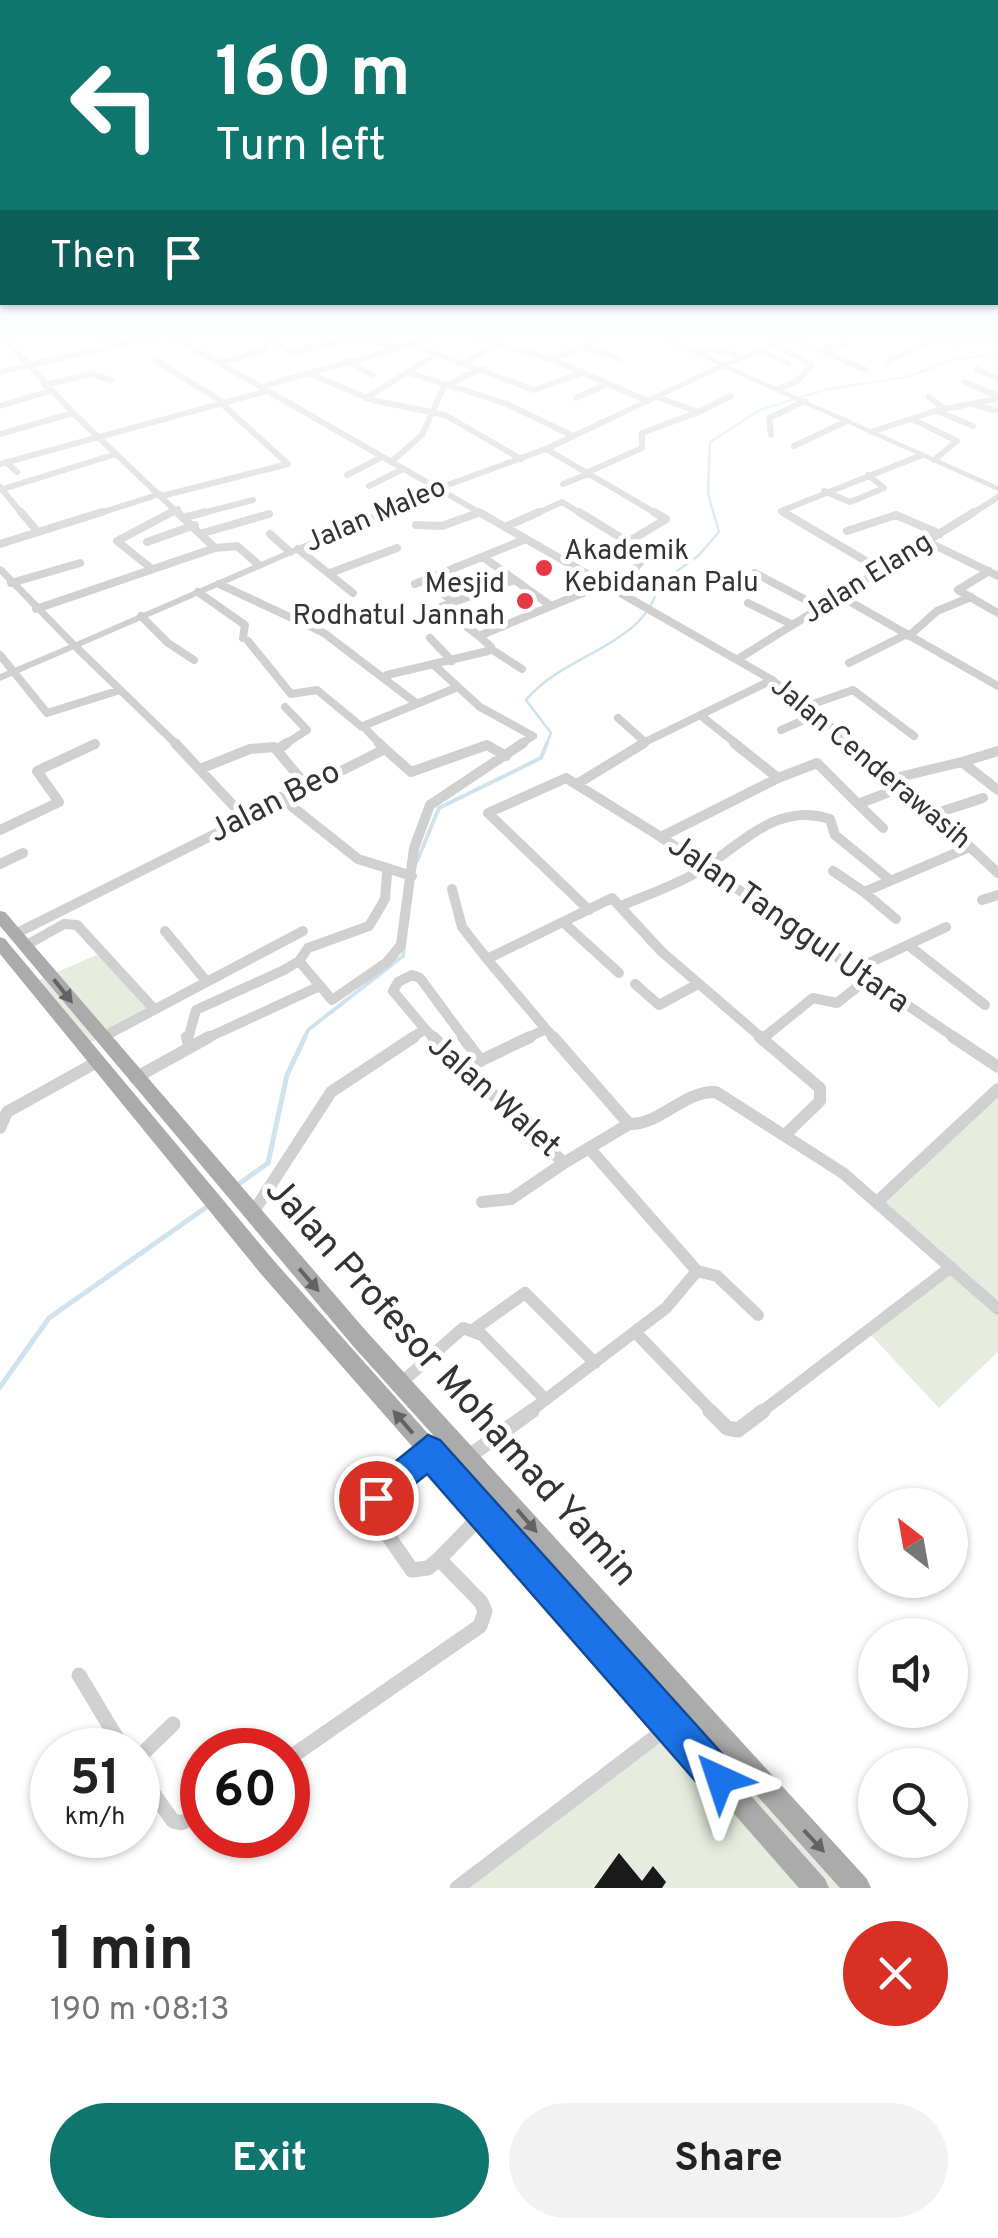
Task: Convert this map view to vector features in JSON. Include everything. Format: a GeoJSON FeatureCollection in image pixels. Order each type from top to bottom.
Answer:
{"type":"FeatureCollection","features":[{"type":"Feature","properties":{"kind":"main road","name":"Jalan Profesor Mohamad Yamin"},"geometry":{"type":"LineString","coordinates":[[0,916],[13,941],[97,1062],[206,1195],[241,1213],[401,1382],[858,1888]]}},
{"type":"Feature","properties":{"kind":"main road","name":"Jalan Profesor Mohamad Yamin"},"geometry":{"type":"LineString","coordinates":[[13,941],[223,1182],[241,1213],[428,1451],[816,1888]]}},
{"type":"Feature","properties":{"kind":"main road"},"geometry":{"type":"LineString","coordinates":[[124,1097],[138,1083]]}},
{"type":"Feature","properties":{"kind":"street"},"geometry":{"type":"LineString","coordinates":[[0,434],[50,420]]}},
{"type":"Feature","properties":{"kind":"street"},"geometry":{"type":"LineString","coordinates":[[79,420],[178,509],[215,548]]}},
{"type":"Feature","properties":{"kind":"street"},"geometry":{"type":"LineString","coordinates":[[3,463],[154,420]]}},
{"type":"Feature","properties":{"kind":"street"},"geometry":{"type":"LineString","coordinates":[[0,544],[161,495],[234,481],[288,464],[241,420]]}},
{"type":"Feature","properties":{"kind":"street","name":"Jalan Cenderawasih"},"geometry":{"type":"LineString","coordinates":[[318,420],[772,680],[905,786],[996,869]]}},
{"type":"Feature","properties":{"kind":"street"},"geometry":{"type":"LineString","coordinates":[[391,462],[414,444],[430,420]]}},
{"type":"Feature","properties":{"kind":"street"},"geometry":{"type":"LineString","coordinates":[[451,420],[521,459]]}},
{"type":"Feature","properties":{"kind":"street"},"geometry":{"type":"LineString","coordinates":[[540,420],[573,436]]}},
{"type":"Feature","properties":{"kind":"street","name":"Jalan Maleo"},"geometry":{"type":"LineString","coordinates":[[0,678],[437,489],[546,449],[607,420]]}},
{"type":"Feature","properties":{"kind":"street"},"geometry":{"type":"LineString","coordinates":[[563,484],[642,448],[642,433],[677,420]]}},
{"type":"Feature","properties":{"kind":"street"},"geometry":{"type":"LineString","coordinates":[[769,420],[771,436]]}},
{"type":"Feature","properties":{"kind":"street"},"geometry":{"type":"LineString","coordinates":[[871,432],[905,420]]}},
{"type":"Feature","properties":{"kind":"street"},"geometry":{"type":"LineString","coordinates":[[915,420],[957,441],[934,460]]}},
{"type":"Feature","properties":{"kind":"street"},"geometry":{"type":"LineString","coordinates":[[961,420],[974,426]]}},
{"type":"Feature","properties":{"kind":"street"},"geometry":{"type":"LineString","coordinates":[[794,446],[847,421],[998,489]]}},
{"type":"Feature","properties":{"kind":"street"},"geometry":{"type":"LineString","coordinates":[[546,449],[666,519],[628,542]]}},
{"type":"Feature","properties":{"kind":"street"},"geometry":{"type":"LineString","coordinates":[[38,532],[1,488],[116,454]]}},
{"type":"Feature","properties":{"kind":"street"},"geometry":{"type":"LineString","coordinates":[[882,570],[781,511],[922,455]]}},
{"type":"Feature","properties":{"kind":"street"},"geometry":{"type":"LineString","coordinates":[[347,474],[382,457]]}},
{"type":"Feature","properties":{"kind":"street"},"geometry":{"type":"LineString","coordinates":[[3,463],[17,472]]}},
{"type":"Feature","properties":{"kind":"street"},"geometry":{"type":"LineString","coordinates":[[369,486],[403,469]]}},
{"type":"Feature","properties":{"kind":"street"},"geometry":{"type":"LineString","coordinates":[[824,491],[850,502],[884,488],[868,476]]}},
{"type":"Feature","properties":{"kind":"street","name":"Jalan Elang"},"geometry":{"type":"LineString","coordinates":[[738,659],[998,498]]}},
{"type":"Feature","properties":{"kind":"street"},"geometry":{"type":"LineString","coordinates":[[186,517],[253,500]]}},
{"type":"Feature","properties":{"kind":"street"},"geometry":{"type":"LineString","coordinates":[[479,636],[630,575],[646,555],[565,502],[505,528]]}},
{"type":"Feature","properties":{"kind":"street"},"geometry":{"type":"LineString","coordinates":[[152,568],[116,541],[178,509]]}},
{"type":"Feature","properties":{"kind":"street"},"geometry":{"type":"LineString","coordinates":[[416,525],[442,526],[478,512]]}},
{"type":"Feature","properties":{"kind":"street"},"geometry":{"type":"LineString","coordinates":[[147,542],[269,514]]}},
{"type":"Feature","properties":{"kind":"street"},"geometry":{"type":"LineString","coordinates":[[847,531],[896,515],[940,534]]}},
{"type":"Feature","properties":{"kind":"street"},"geometry":{"type":"LineString","coordinates":[[270,534],[330,572],[353,593]]}},
{"type":"Feature","properties":{"kind":"street"},"geometry":{"type":"LineString","coordinates":[[454,602],[420,582],[526,539]]}},
{"type":"Feature","properties":{"kind":"street"},"geometry":{"type":"LineString","coordinates":[[928,542],[994,573]]}},
{"type":"Feature","properties":{"kind":"street"},"geometry":{"type":"LineString","coordinates":[[36,610],[215,548],[237,546],[259,565]]}},
{"type":"Feature","properties":{"kind":"street"},"geometry":{"type":"LineString","coordinates":[[330,572],[397,548]]}},
{"type":"Feature","properties":{"kind":"street"},"geometry":{"type":"LineString","coordinates":[[483,557],[551,606]]}},
{"type":"Feature","properties":{"kind":"street"},"geometry":{"type":"LineString","coordinates":[[11,583],[80,563]]}},
{"type":"Feature","properties":{"kind":"street"},"geometry":{"type":"LineString","coordinates":[[0,569],[36,610],[200,768],[244,817]]}},
{"type":"Feature","properties":{"kind":"street"},"geometry":{"type":"LineString","coordinates":[[755,573],[821,608]]}},
{"type":"Feature","properties":{"kind":"street"},"geometry":{"type":"LineString","coordinates":[[994,573],[959,586],[998,613]]}},
{"type":"Feature","properties":{"kind":"street"},"geometry":{"type":"LineString","coordinates":[[514,580],[442,608],[522,670]]}},
{"type":"Feature","properties":{"kind":"street"},"geometry":{"type":"LineString","coordinates":[[218,584],[312,622],[387,675],[416,703]]}},
{"type":"Feature","properties":{"kind":"street"},"geometry":{"type":"LineString","coordinates":[[198,592],[245,625],[246,640],[274,668],[291,694],[317,690],[362,727]]}},
{"type":"Feature","properties":{"kind":"street"},"geometry":{"type":"LineString","coordinates":[[840,596],[998,686]]}},
{"type":"Feature","properties":{"kind":"street"},"geometry":{"type":"LineString","coordinates":[[849,664],[908,635],[937,611],[971,597]]}},
{"type":"Feature","properties":{"kind":"street"},"geometry":{"type":"LineString","coordinates":[[748,603],[793,625]]}},
{"type":"Feature","properties":{"kind":"street"},"geometry":{"type":"LineString","coordinates":[[141,616],[168,643],[194,660]]}},
{"type":"Feature","properties":{"kind":"street"},"geometry":{"type":"LineString","coordinates":[[430,638],[452,661]]}},
{"type":"Feature","properties":{"kind":"street"},"geometry":{"type":"LineString","coordinates":[[387,675],[491,649]]}},
{"type":"Feature","properties":{"kind":"street"},"geometry":{"type":"LineString","coordinates":[[0,654],[47,713],[117,691]]}},
{"type":"Feature","properties":{"kind":"street"},"geometry":{"type":"LineString","coordinates":[[299,961],[330,998],[338,998],[394,954],[404,933],[414,848],[430,805],[460,781],[530,740],[530,732],[490,713],[434,666]]}},
{"type":"Feature","properties":{"kind":"street"},"geometry":{"type":"LineString","coordinates":[[589,910],[487,816],[556,779],[581,782],[646,742],[772,680]]}},
{"type":"Feature","properties":{"kind":"street","name":"Jalan Beo"},"geometry":{"type":"LineString","coordinates":[[13,941],[305,784],[385,748],[362,727],[458,686]]}},
{"type":"Feature","properties":{"kind":"street"},"geometry":{"type":"LineString","coordinates":[[807,706],[853,690],[914,736]]}},
{"type":"Feature","properties":{"kind":"street"},"geometry":{"type":"LineString","coordinates":[[200,768],[250,750],[278,749],[307,730],[285,707]]}},
{"type":"Feature","properties":{"kind":"street"},"geometry":{"type":"LineString","coordinates":[[781,730],[818,714]]}},
{"type":"Feature","properties":{"kind":"street"},"geometry":{"type":"LineString","coordinates":[[700,715],[778,778]]}},
{"type":"Feature","properties":{"kind":"street"},"geometry":{"type":"LineString","coordinates":[[618,718],[646,742]]}},
{"type":"Feature","properties":{"kind":"street"},"geometry":{"type":"LineString","coordinates":[[0,830],[60,802],[37,771],[94,744]]}},
{"type":"Feature","properties":{"kind":"street"},"geometry":{"type":"LineString","coordinates":[[385,748],[411,772],[487,745],[506,756]]}},
{"type":"Feature","properties":{"kind":"street"},"geometry":{"type":"LineString","coordinates":[[278,749],[305,784]]}},
{"type":"Feature","properties":{"kind":"street"},"geometry":{"type":"LineString","coordinates":[[895,778],[998,750]]}},
{"type":"Feature","properties":{"kind":"street"},"geometry":{"type":"LineString","coordinates":[[962,762],[998,790]]}},
{"type":"Feature","properties":{"kind":"street"},"geometry":{"type":"LineString","coordinates":[[664,835],[778,778],[817,763],[883,828]]}},
{"type":"Feature","properties":{"kind":"street","name":"Jalan Tanggul Utara"},"geometry":{"type":"LineString","coordinates":[[581,782],[664,835],[852,971],[998,1067]]}},
{"type":"Feature","properties":{"kind":"street"},"geometry":{"type":"LineString","coordinates":[[858,804],[905,786]]}},
{"type":"Feature","properties":{"kind":"street"},"geometry":{"type":"LineString","coordinates":[[280,797],[354,855],[387,874],[412,876]]}},
{"type":"Feature","properties":{"kind":"street"},"geometry":{"type":"LineString","coordinates":[[934,814],[983,798]]}},
{"type":"Feature","properties":{"kind":"street"},"geometry":{"type":"LineString","coordinates":[[623,905],[705,868],[772,820],[822,815],[833,823],[835,835],[890,880]]}},
{"type":"Feature","properties":{"kind":"street"},"geometry":{"type":"LineString","coordinates":[[864,892],[970,847]]}},
{"type":"Feature","properties":{"kind":"street"},"geometry":{"type":"LineString","coordinates":[[0,864],[23,852]]}},
{"type":"Feature","properties":{"kind":"street"},"geometry":{"type":"LineString","coordinates":[[832,870],[896,920]]}},
{"type":"Feature","properties":{"kind":"street"},"geometry":{"type":"LineString","coordinates":[[189,1046],[187,1036],[195,1024],[196,1010],[299,961],[308,948],[355,934],[376,920],[385,900],[387,874]]}},
{"type":"Feature","properties":{"kind":"street"},"geometry":{"type":"LineString","coordinates":[[452,889],[462,927],[629,1124]]}},
{"type":"Feature","properties":{"kind":"street"},"geometry":{"type":"LineString","coordinates":[[982,900],[998,894]]}},
{"type":"Feature","properties":{"kind":"street"},"geometry":{"type":"LineString","coordinates":[[487,959],[612,898],[623,905],[631,920],[698,984],[823,1094],[786,1134],[877,1202],[998,1309]]}},
{"type":"Feature","properties":{"kind":"street"},"geometry":{"type":"LineString","coordinates":[[564,923],[619,973]]}},
{"type":"Feature","properties":{"kind":"street"},"geometry":{"type":"LineString","coordinates":[[13,941],[64,924],[77,924],[154,1009]]}},
{"type":"Feature","properties":{"kind":"street"},"geometry":{"type":"LineString","coordinates":[[852,971],[946,927]]}},
{"type":"Feature","properties":{"kind":"street"},"geometry":{"type":"LineString","coordinates":[[165,931],[206,981]]}},
{"type":"Feature","properties":{"kind":"street"},"geometry":{"type":"LineString","coordinates":[[100,1039],[303,931]]}},
{"type":"Feature","properties":{"kind":"street"},"geometry":{"type":"LineString","coordinates":[[908,945],[985,1005]]}},
{"type":"Feature","properties":{"kind":"street"},"geometry":{"type":"LineString","coordinates":[[425,1030],[392,991],[398,982],[412,975],[420,978],[481,1060]]}},
{"type":"Feature","properties":{"kind":"street"},"geometry":{"type":"LineString","coordinates":[[762,1039],[813,998],[838,1004],[866,980]]}},
{"type":"Feature","properties":{"kind":"street"},"geometry":{"type":"LineString","coordinates":[[636,984],[658,1005],[698,984]]}},
{"type":"Feature","properties":{"kind":"street"},"geometry":{"type":"LineString","coordinates":[[138,1083],[189,1046],[320,986]]}},
{"type":"Feature","properties":{"kind":"street"},"geometry":{"type":"LineString","coordinates":[[467,1068],[546,1029]]}},
{"type":"Feature","properties":{"kind":"street","name":"Jalan Walet"},"geometry":{"type":"LineString","coordinates":[[241,1213],[331,1092],[425,1030],[564,1163],[629,1124],[644,1126],[706,1090],[786,1134]]}},
{"type":"Feature","properties":{"kind":"street"},"geometry":{"type":"LineString","coordinates":[[0,1128],[7,1112],[97,1062]]}},
{"type":"Feature","properties":{"kind":"street"},"geometry":{"type":"LineString","coordinates":[[877,1202],[998,1089]]}},
{"type":"Feature","properties":{"kind":"street"},"geometry":{"type":"LineString","coordinates":[[589,1148],[697,1271],[717,1276],[758,1315]]}},
{"type":"Feature","properties":{"kind":"street"},"geometry":{"type":"LineString","coordinates":[[482,1202],[511,1199],[564,1163]]}},
{"type":"Feature","properties":{"kind":"street"},"geometry":{"type":"LineString","coordinates":[[637,1334],[726,1428],[738,1430],[951,1267]]}},
{"type":"Feature","properties":{"kind":"street"},"geometry":{"type":"LineString","coordinates":[[467,1457],[637,1334],[693,1284],[697,1271]]}},
{"type":"Feature","properties":{"kind":"street"},"geometry":{"type":"LineString","coordinates":[[474,1330],[526,1293],[596,1363]]}},
{"type":"Feature","properties":{"kind":"street"},"geometry":{"type":"LineString","coordinates":[[401,1382],[463,1328],[474,1330],[545,1399]]}},
{"type":"Feature","properties":{"kind":"street"},"geometry":{"type":"LineString","coordinates":[[428,1451],[380,1491],[373,1516],[376,1526],[412,1570],[428,1568],[483,1514]]}},
{"type":"Feature","properties":{"kind":"street"},"geometry":{"type":"LineString","coordinates":[[310,1745],[374,1704],[480,1626],[485,1611],[482,1602],[439,1558]]}},
{"type":"Feature","properties":{"kind":"street"},"geometry":{"type":"LineString","coordinates":[[80,1674],[111,1728]]}},
{"type":"Feature","properties":{"kind":"street"},"geometry":{"type":"LineString","coordinates":[[160,1737],[173,1724]]}},
{"type":"Feature","properties":{"kind":"street"},"geometry":{"type":"LineString","coordinates":[[457,1888],[672,1725]]}},
{"type":"Feature","properties":{"kind":"street"},"geometry":{"type":"LineString","coordinates":[[160,1803],[173,1821],[180,1823]]}},
{"type":"Feature","properties":{"kind":"shaded area"},"geometry":{"type":"Polygon","coordinates":[[[101,953],[150,1011],[107,1039],[81,1043],[39,980],[101,953]]]}},
{"type":"Feature","properties":{"kind":"shaded area"},"geometry":{"type":"Polygon","coordinates":[[[998,1091],[998,1352],[939,1408],[868,1332],[951,1268],[874,1201],[998,1091]]]}},
{"type":"Feature","properties":{"kind":"shaded area"},"geometry":{"type":"Polygon","coordinates":[[[700,1714],[858,1888],[459,1888],[700,1714]]]}},
{"type":"Feature","properties":{"kind":"building"},"geometry":{"type":"Polygon","coordinates":[[[619,1853],[642,1881],[653,1866],[666,1882],[662,1888],[594,1888],[619,1853]]]}},
{"type":"Feature","properties":{"kind":"waterway"},"geometry":{"type":"LineString","coordinates":[[546,745],[551,733],[526,700],[562,670],[638,622],[651,605],[659,584],[698,556],[719,532],[708,494],[710,442],[744,420]]}},
{"type":"Feature","properties":{"kind":"waterway"},"geometry":{"type":"LineString","coordinates":[[417,861],[439,808],[541,758],[547,743]]}},
{"type":"Feature","properties":{"kind":"waterway"},"geometry":{"type":"LineString","coordinates":[[304,1039],[308,1030],[403,956],[404,945]]}},
{"type":"Feature","properties":{"kind":"waterway"},"geometry":{"type":"LineString","coordinates":[[236,1186],[268,1163],[287,1075],[305,1037]]}},
{"type":"Feature","properties":{"kind":"waterway"},"geometry":{"type":"LineString","coordinates":[[0,1387],[49,1318],[208,1206]]}},
{"type":"Feature","properties":{"kind":"place","name":"Akademik Kebidanan Palu"},"geometry":{"type":"Point","coordinates":[544,568]}},
{"type":"Feature","properties":{"kind":"place","name":"Mesjid Rodhatul Jannah"},"geometry":{"type":"Point","coordinates":[525,601]}},
{"type":"Feature","properties":{"kind":"route"},"geometry":{"type":"LineString","coordinates":[[376,1498],[428,1451],[720,1779]]}}]}
